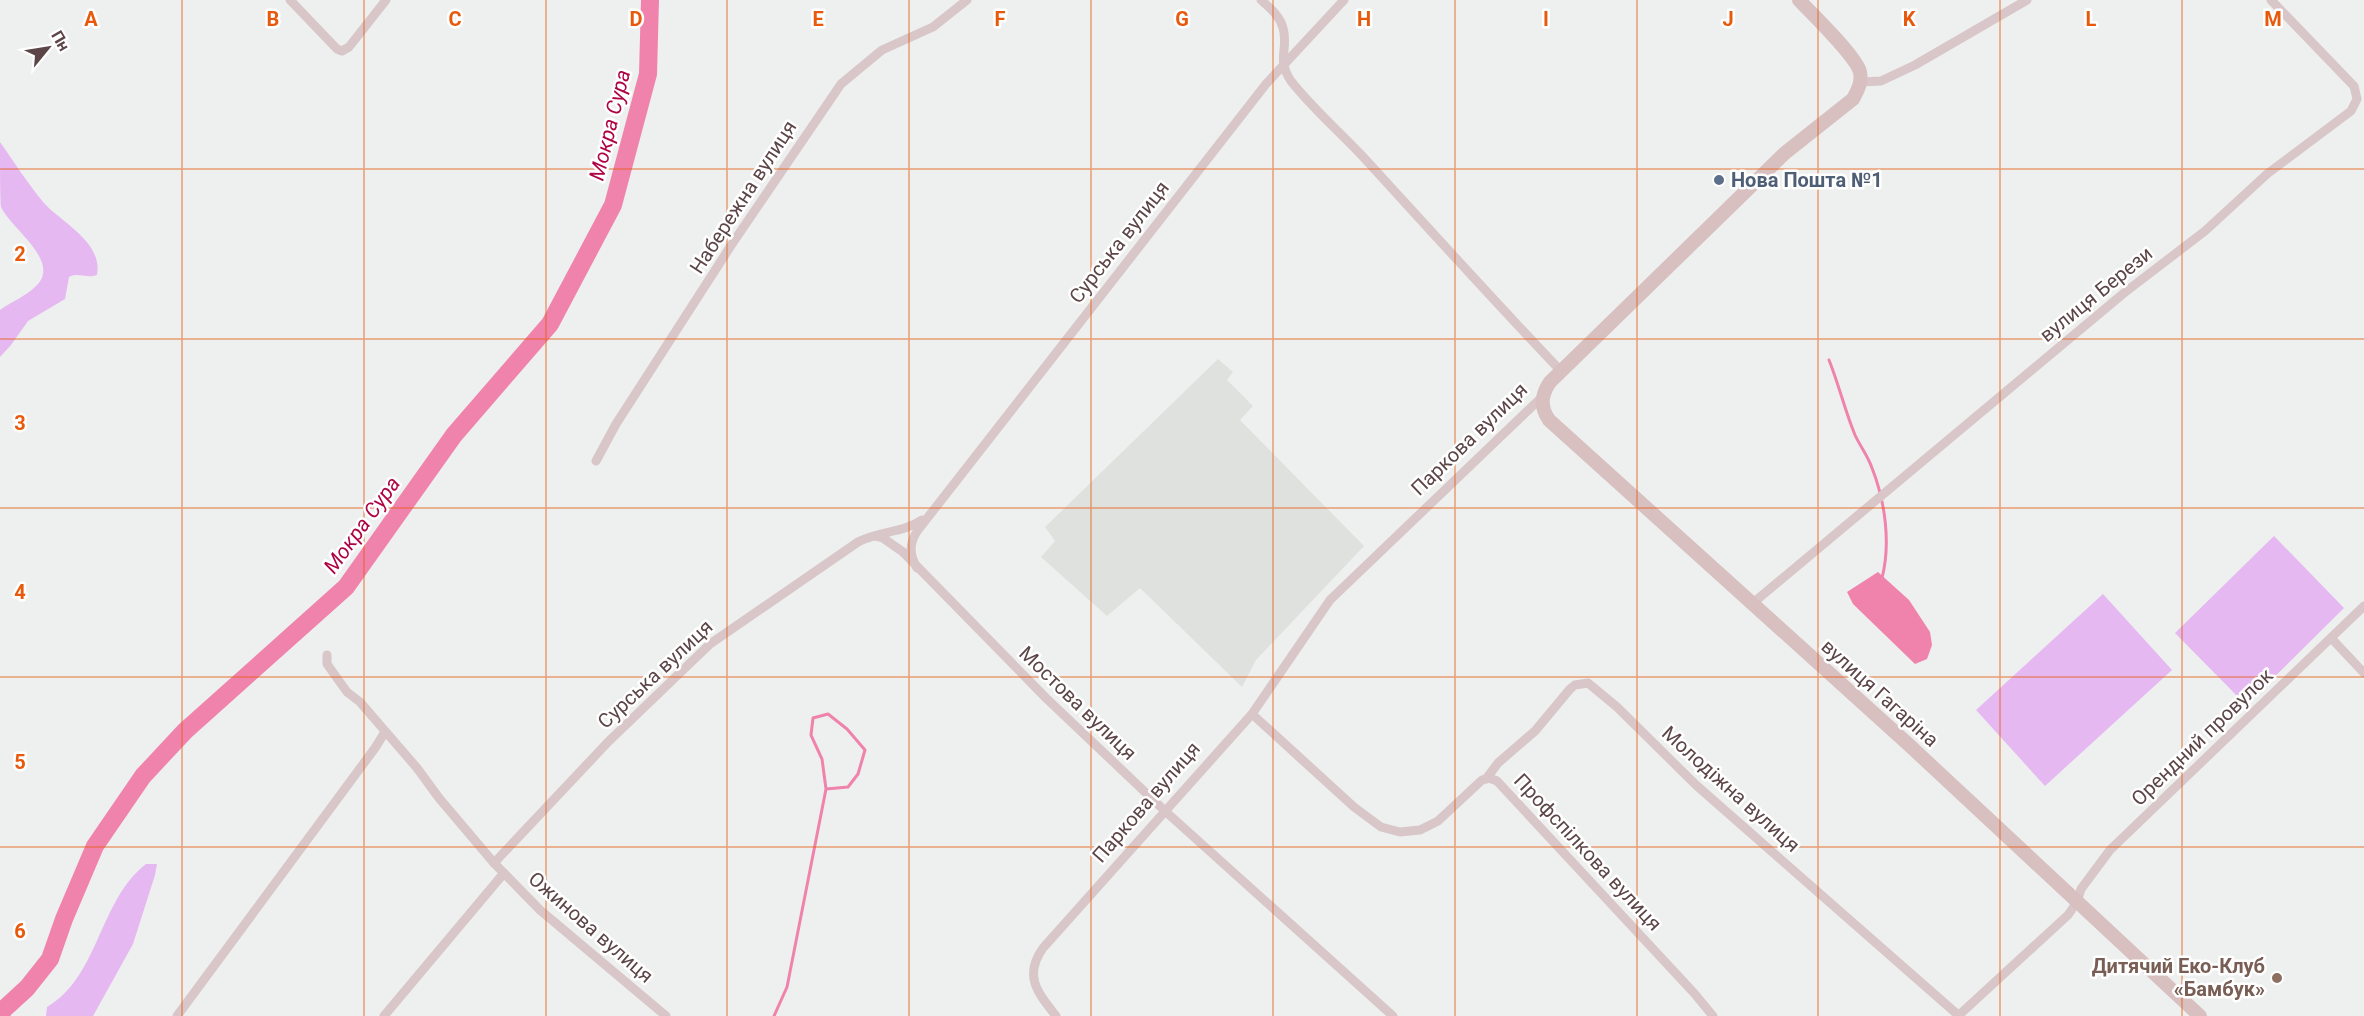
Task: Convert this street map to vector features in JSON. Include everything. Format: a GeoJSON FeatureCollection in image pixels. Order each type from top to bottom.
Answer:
{"type":"FeatureCollection","features":[{"type":"Feature","properties":{"kind":"street"},"geometry":{"type":"LineString","coordinates":[[290,0],[337,49],[342,51],[349,47],[386,0]]}},
{"type":"Feature","properties":{"kind":"street","name":"Набережна вулиця"},"geometry":{"type":"LineString","coordinates":[[596,461],[616,424],[732,244],[841,84],[882,50],[933,27],[967,0]]}},
{"type":"Feature","properties":{"kind":"street"},"geometry":{"type":"LineString","coordinates":[[1261,0],[1279,18],[1283,28],[1284,65],[1292,82],[1561,371]]}},
{"type":"Feature","properties":{"kind":"street","name":"Сурська вулиця"},"geometry":{"type":"LineString","coordinates":[[917,568],[913,561],[911,544],[913,537],[1266,84],[1344,0]]}},
{"type":"Feature","properties":{"kind":"street"},"geometry":{"type":"LineString","coordinates":[[1799,0],[1856,64],[1860,82],[1881,81],[1915,65],[2027,0]]}},
{"type":"Feature","properties":{"kind":"street"},"geometry":{"type":"LineString","coordinates":[[2271,0],[2354,86],[2364,92]]}},
{"type":"Feature","properties":{"kind":"street","name":"Паркова вулиця"},"geometry":{"type":"LineString","coordinates":[[1056,1016],[1038,992],[1033,978],[1034,967],[1043,948],[1252,714],[1330,600],[1542,396],[1550,382],[1561,371],[1785,153],[1853,99],[1860,82]]}},
{"type":"Feature","properties":{"kind":"street","name":"вулиця Берези"},"geometry":{"type":"LineString","coordinates":[[1753,603],[2124,292],[2205,231],[2268,174],[2351,111],[2357,99],[2354,86]]}},
{"type":"Feature","properties":{"kind":"street","name":"вулиця Гагаріна"},"geometry":{"type":"LineString","coordinates":[[1542,396],[1543,411],[1549,420],[1908,744],[2200,1016]]}},
{"type":"Feature","properties":{"kind":"street","name":"Сурська вулиця"},"geometry":{"type":"LineString","coordinates":[[494,863],[608,742],[710,644],[866,537],[913,526],[931,514]]}},
{"type":"Feature","properties":{"kind":"street","name":"Мостова вулиця"},"geometry":{"type":"LineString","coordinates":[[875,536],[894,544],[1046,698],[1165,811],[1393,1016]]}},
{"type":"Feature","properties":{"kind":"street","name":"Орендний провулок"},"geometry":{"type":"LineString","coordinates":[[2077,902],[2081,889],[2110,850],[2364,606]]}},
{"type":"Feature","properties":{"kind":"street"},"geometry":{"type":"LineString","coordinates":[[2332,639],[2364,673]]}},
{"type":"Feature","properties":{"kind":"street","name":"Ожинова вулиця"},"geometry":{"type":"LineString","coordinates":[[327,654],[327,664],[332,673],[385,732],[494,863],[540,910],[666,1016]]}},
{"type":"Feature","properties":{"kind":"street","name":"Молодіжна вулиця"},"geometry":{"type":"LineString","coordinates":[[1486,779],[1498,763],[1535,731],[1570,689],[1575,685],[1588,683],[1617,707],[1696,785],[1958,1016],[2068,915],[2077,902]]}},
{"type":"Feature","properties":{"kind":"street","name":"Профспілкова вулиця"},"geometry":{"type":"LineString","coordinates":[[1252,714],[1354,807],[1381,827],[1400,832],[1420,830],[1438,821],[1486,779],[1493,779],[1501,784],[1713,1016]]}},
{"type":"Feature","properties":{"kind":"street"},"geometry":{"type":"LineString","coordinates":[[177,1016],[385,732]]}},
{"type":"Feature","properties":{"kind":"street"},"geometry":{"type":"LineString","coordinates":[[384,1016],[504,873]]}},
{"type":"Feature","properties":{"kind":"shaded area"},"geometry":{"type":"Polygon","coordinates":[[[0,142],[44,203],[88,243],[97,263],[97,275],[69,277],[65,299],[28,321],[0,357],[0,310],[35,287],[42,277],[43,267],[33,246],[1,207],[0,142]]]}},
{"type":"Feature","properties":{"kind":"shaded area"},"geometry":{"type":"Polygon","coordinates":[[[1218,359],[1233,372],[1227,380],[1253,406],[1240,420],[1364,546],[1256,660],[1242,687],[1140,588],[1107,616],[1041,557],[1055,541],[1045,527],[1218,359]]]}},
{"type":"Feature","properties":{"kind":"shaded area"},"geometry":{"type":"Polygon","coordinates":[[[2274,536],[2344,608],[2246,705],[2175,633],[2274,536]]]}},
{"type":"Feature","properties":{"kind":"shaded area"},"geometry":{"type":"Polygon","coordinates":[[[1878,572],[1909,600],[1930,632],[1932,645],[1927,659],[1915,664],[1853,604],[1847,592],[1878,572]]]}},
{"type":"Feature","properties":{"kind":"shaded area"},"geometry":{"type":"Polygon","coordinates":[[[2103,594],[2172,670],[2045,786],[1976,710],[2103,594]]]}},
{"type":"Feature","properties":{"kind":"shaded area"},"geometry":{"type":"Polygon","coordinates":[[[146,864],[157,864],[133,944],[93,1016],[46,1016],[47,1007],[64,994],[78,977],[118,897],[130,879],[146,864]]]}},
{"type":"Feature","properties":{"kind":"waterway","name":"Мокра Сура"},"geometry":{"type":"LineString","coordinates":[[1,1016],[3,1010],[27,988],[50,959],[95,846],[143,776],[185,731],[346,587],[454,435],[550,324],[613,205],[648,74],[650,0]]}},
{"type":"Feature","properties":{"kind":"waterway"},"geometry":{"type":"LineString","coordinates":[[1829,360],[1851,426],[1877,481],[1886,537],[1882,578]]}},
{"type":"Feature","properties":{"kind":"waterway"},"geometry":{"type":"LineString","coordinates":[[774,1016],[787,987],[826,789],[822,759],[811,735],[813,718],[828,714],[847,729],[865,750],[858,774],[848,787],[826,789]]}},
{"type":"Feature","properties":{"kind":"place","name":"Нова Пошта №1"},"geometry":{"type":"Point","coordinates":[1719,180]}},
{"type":"Feature","properties":{"kind":"place","name":"Дитячий Еко-Клуб «Бамбук»"},"geometry":{"type":"Point","coordinates":[2277,978]}}]}
